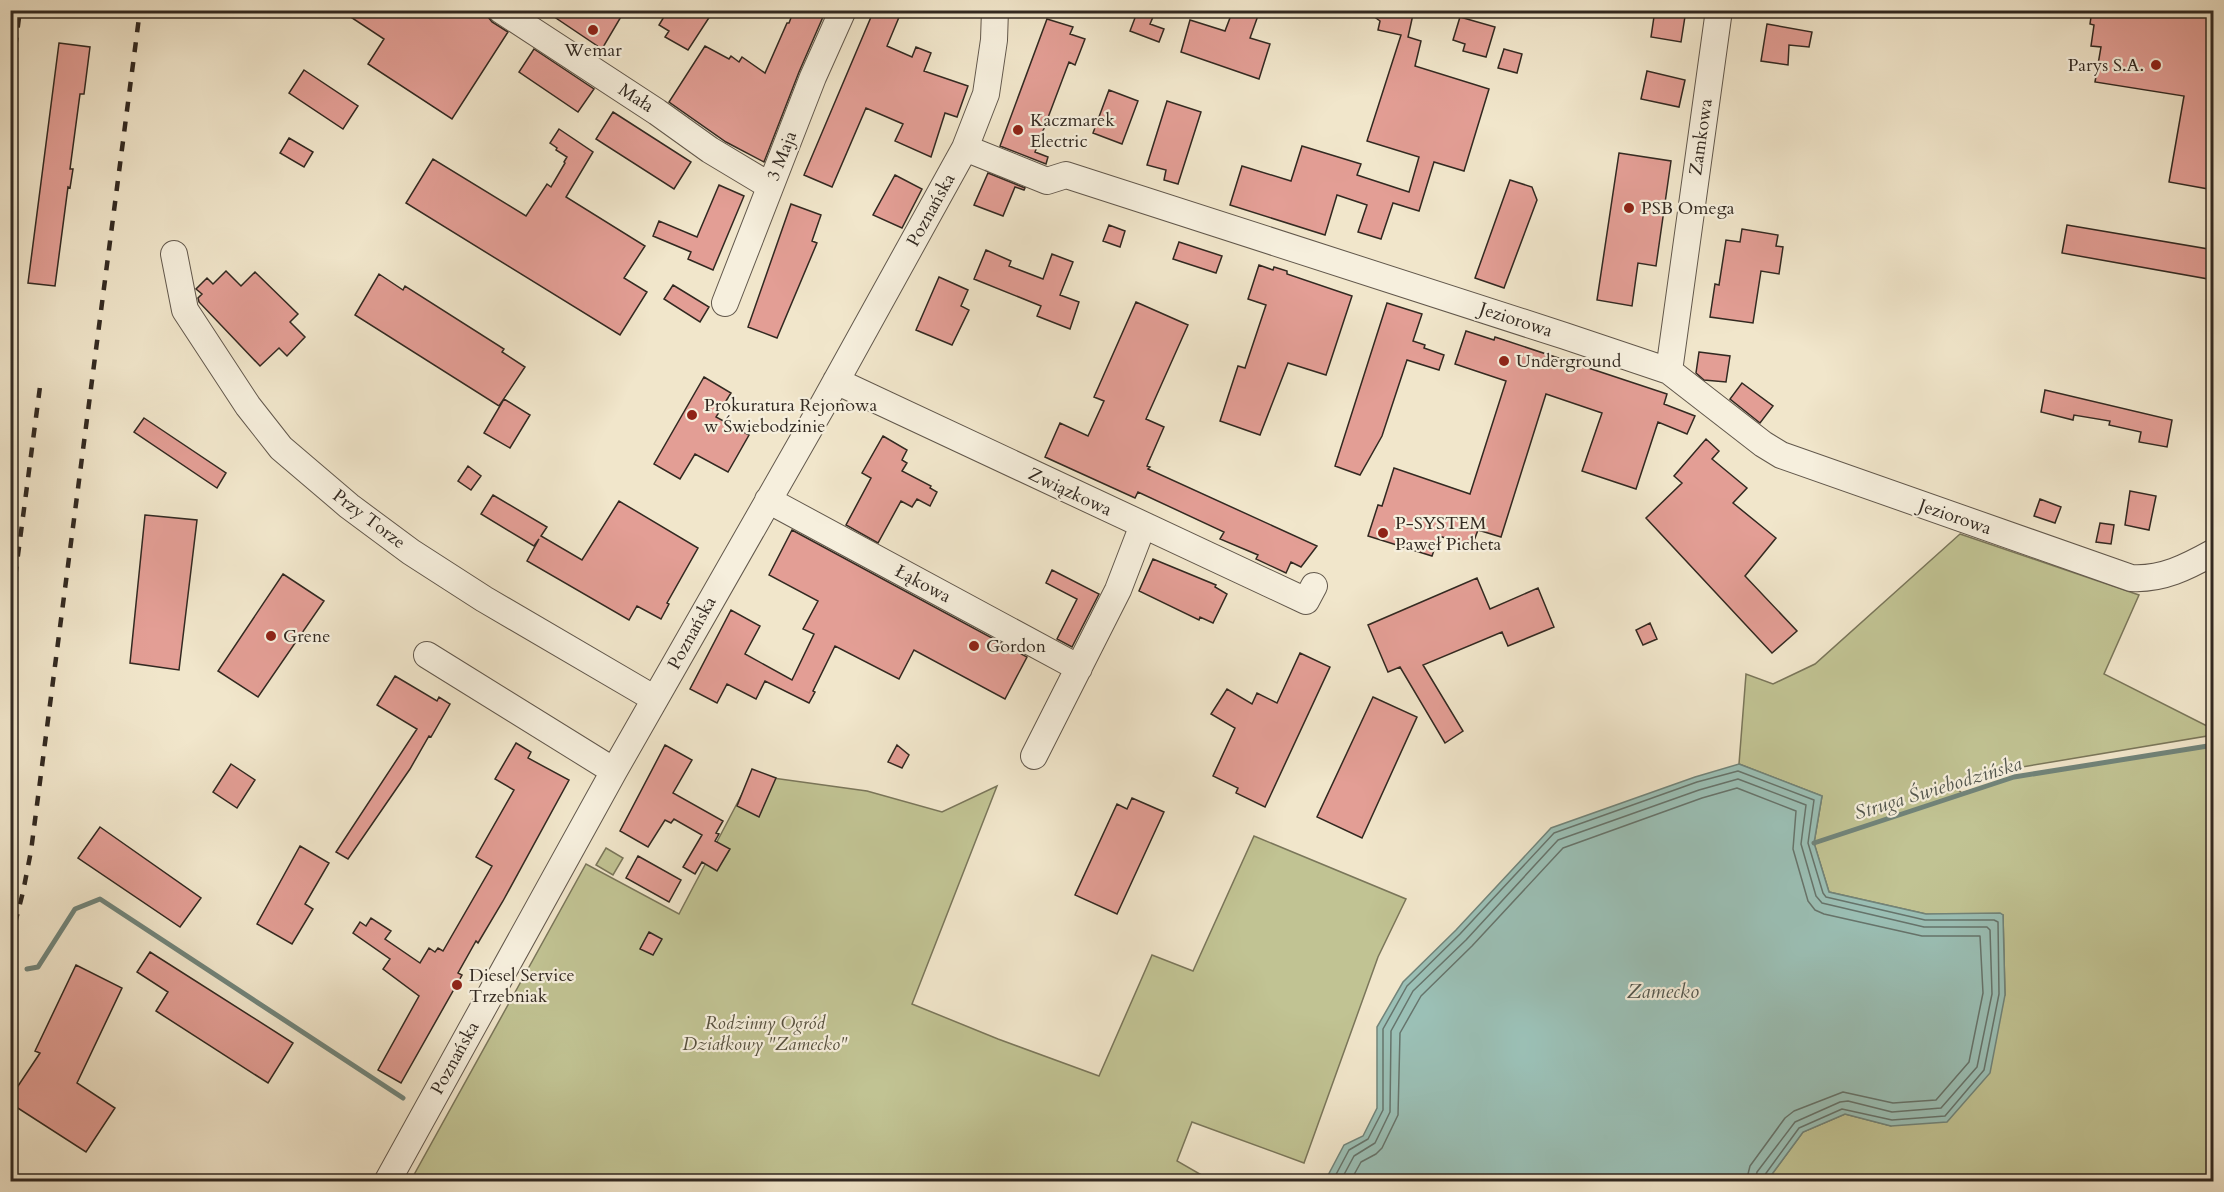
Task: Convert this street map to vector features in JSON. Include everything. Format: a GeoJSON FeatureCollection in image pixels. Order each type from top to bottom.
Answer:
{"type":"FeatureCollection","features":[{"type":"Feature","properties":{"kind":"street","name":"Mała"},"geometry":{"type":"LineString","coordinates":[[501,10],[657,112],[710,150],[770,186]]}},
{"type":"Feature","properties":{"kind":"street","name":"3 Maja"},"geometry":{"type":"LineString","coordinates":[[724,303],[843,10]]}},
{"type":"Feature","properties":{"kind":"street","name":"Poznańska"},"geometry":{"type":"LineString","coordinates":[[387,1182],[614,771],[836,381],[965,148],[981,109],[989,81],[995,10]]}},
{"type":"Feature","properties":{"kind":"street","name":"Zamkowa"},"geometry":{"type":"LineString","coordinates":[[1669,371],[1719,10]]}},
{"type":"Feature","properties":{"kind":"street","name":"Jeziorowa"},"geometry":{"type":"LineString","coordinates":[[965,148],[1047,180],[1066,175],[1669,371],[1763,444],[1781,455],[2131,578],[2147,579],[2164,576],[2214,552]]}},
{"type":"Feature","properties":{"kind":"street","name":"Przy Torze"},"geometry":{"type":"LineString","coordinates":[[174,254],[185,310],[248,406],[280,448],[349,506],[411,552],[484,599],[656,699]]}},
{"type":"Feature","properties":{"kind":"street","name":"Związkowa"},"geometry":{"type":"LineString","coordinates":[[836,381],[1143,525],[1310,594]]}},
{"type":"Feature","properties":{"kind":"street","name":"Łąkowa"},"geometry":{"type":"LineString","coordinates":[[768,500],[1079,668]]}},
{"type":"Feature","properties":{"kind":"street"},"geometry":{"type":"LineString","coordinates":[[1034,756],[1118,590],[1143,525]]}},
{"type":"Feature","properties":{"kind":"street"},"geometry":{"type":"LineString","coordinates":[[427,655],[614,771]]}},
{"type":"Feature","properties":{"kind":"green space"},"geometry":{"type":"Polygon","coordinates":[[[1960,534],[2139,595],[2104,674],[2213,729],[2213,735],[2004,770],[1956,788],[1962,793],[2014,777],[2213,745],[2213,1181],[1767,1181],[1803,1132],[1845,1114],[1891,1126],[2005,995],[2003,915],[1926,914],[1829,892],[1814,843],[1822,796],[1739,764],[1746,674],[1773,684],[1815,664],[1960,534]]]}},
{"type":"Feature","properties":{"kind":"green space","name":"Rodzinny Ogród Działkowy \"Zamecko\""},"geometry":{"type":"Polygon","coordinates":[[[752,775],[867,791],[942,812],[997,786],[912,1004],[1099,1076],[1152,955],[1193,971],[1254,836],[1406,899],[1378,957],[1304,1163],[1192,1122],[1177,1161],[1212,1181],[410,1182],[586,864],[679,914],[752,775]]]}},
{"type":"Feature","properties":{"kind":"green space"},"geometry":{"type":"Polygon","coordinates":[[[606,848],[623,858],[613,875],[596,865],[606,848]]]}},
{"type":"Feature","properties":{"kind":"water","name":"Zamecko"},"geometry":{"type":"Polygon","coordinates":[[[1739,764],[1822,796],[1814,843],[1829,892],[1926,914],[2000,913],[2003,915],[2005,995],[1990,1073],[1947,1122],[1891,1126],[1845,1114],[1803,1132],[1767,1181],[1325,1181],[1344,1145],[1363,1136],[1377,1108],[1377,1027],[1403,982],[1456,930],[1551,828],[1695,777],[1739,764]]]}},
{"type":"Feature","properties":{"kind":"building"},"geometry":{"type":"Polygon","coordinates":[[[340,10],[486,10],[492,22],[508,32],[452,119],[368,64],[384,39],[340,10]]]}},
{"type":"Feature","properties":{"kind":"building","name":"Wemar"},"geometry":{"type":"Polygon","coordinates":[[[544,10],[625,10],[602,49],[544,10]]]}},
{"type":"Feature","properties":{"kind":"building"},"geometry":{"type":"Polygon","coordinates":[[[668,10],[714,10],[688,50],[665,37],[669,31],[659,25],[668,10]]]}},
{"type":"Feature","properties":{"kind":"building"},"geometry":{"type":"Polygon","coordinates":[[[794,10],[826,10],[764,162],[726,142],[669,102],[705,46],[729,59],[731,56],[739,62],[742,57],[765,73],[794,10]]]}},
{"type":"Feature","properties":{"kind":"building"},"geometry":{"type":"Polygon","coordinates":[[[874,10],[902,10],[887,46],[912,57],[916,47],[931,53],[924,71],[968,86],[957,117],[945,113],[931,157],[895,141],[903,124],[866,108],[832,187],[804,175],[874,10]]]}},
{"type":"Feature","properties":{"kind":"building"},"geometry":{"type":"Polygon","coordinates":[[[1138,10],[1156,10],[1150,24],[1164,29],[1159,42],[1130,31],[1138,10]]]}},
{"type":"Feature","properties":{"kind":"building"},"geometry":{"type":"Polygon","coordinates":[[[1233,10],[1260,10],[1250,38],[1270,44],[1259,79],[1181,52],[1190,20],[1225,31],[1233,10]]]}},
{"type":"Feature","properties":{"kind":"building"},"geometry":{"type":"Polygon","coordinates":[[[1386,10],[1414,10],[1408,37],[1421,41],[1415,66],[1489,89],[1464,171],[1434,162],[1419,211],[1393,203],[1381,239],[1358,232],[1367,205],[1337,195],[1325,235],[1230,205],[1242,166],[1291,181],[1302,146],[1361,164],[1357,175],[1409,192],[1419,157],[1367,141],[1401,35],[1378,30],[1380,21],[1373,16],[1386,10]]]}},
{"type":"Feature","properties":{"kind":"building"},"geometry":{"type":"Polygon","coordinates":[[[1655,10],[1686,10],[1681,42],[1651,37],[1655,10]]]}},
{"type":"Feature","properties":{"kind":"building","name":"Parys S.A."},"geometry":{"type":"Polygon","coordinates":[[[2092,10],[2214,10],[2214,190],[2169,182],[2184,96],[2095,82],[2101,47],[2091,46],[2094,25],[2090,24],[2092,10]]]}},
{"type":"Feature","properties":{"kind":"building"},"geometry":{"type":"Polygon","coordinates":[[[1460,17],[1495,27],[1486,57],[1463,51],[1465,44],[1453,40],[1460,17]]]}},
{"type":"Feature","properties":{"kind":"building"},"geometry":{"type":"Polygon","coordinates":[[[1047,19],[1073,27],[1070,34],[1085,39],[1075,65],[1069,62],[1035,152],[1048,157],[1046,164],[1000,146],[1047,19]]]}},
{"type":"Feature","properties":{"kind":"building"},"geometry":{"type":"Polygon","coordinates":[[[1767,24],[1812,32],[1809,47],[1789,45],[1788,65],[1761,61],[1767,24]]]}},
{"type":"Feature","properties":{"kind":"building"},"geometry":{"type":"Polygon","coordinates":[[[59,43],[90,47],[84,94],[80,94],[70,169],[73,169],[70,188],[68,187],[55,286],[28,283],[59,43]]]}},
{"type":"Feature","properties":{"kind":"building"},"geometry":{"type":"Polygon","coordinates":[[[534,49],[594,89],[578,112],[519,72],[534,49]]]}},
{"type":"Feature","properties":{"kind":"building"},"geometry":{"type":"Polygon","coordinates":[[[1504,49],[1522,54],[1517,73],[1498,68],[1504,49]]]}},
{"type":"Feature","properties":{"kind":"building"},"geometry":{"type":"Polygon","coordinates":[[[304,70],[358,106],[343,129],[289,93],[304,70]]]}},
{"type":"Feature","properties":{"kind":"building"},"geometry":{"type":"Polygon","coordinates":[[[1647,71],[1685,80],[1679,107],[1641,99],[1647,71]]]}},
{"type":"Feature","properties":{"kind":"building"},"geometry":{"type":"Polygon","coordinates":[[[1109,90],[1138,101],[1122,144],[1093,133],[1109,90]]]}},
{"type":"Feature","properties":{"kind":"building"},"geometry":{"type":"Polygon","coordinates":[[[1167,101],[1201,112],[1178,184],[1164,180],[1166,170],[1147,165],[1167,101]]]}},
{"type":"Feature","properties":{"kind":"building"},"geometry":{"type":"Polygon","coordinates":[[[613,112],[691,162],[674,189],[596,139],[613,112]]]}},
{"type":"Feature","properties":{"kind":"building"},"geometry":{"type":"Polygon","coordinates":[[[559,129],[593,152],[566,197],[645,246],[624,278],[647,292],[620,335],[406,203],[433,159],[526,216],[547,184],[551,187],[565,163],[567,157],[550,143],[559,129]]]}},
{"type":"Feature","properties":{"kind":"building"},"geometry":{"type":"Polygon","coordinates":[[[289,138],[313,152],[304,167],[280,153],[289,138]]]}},
{"type":"Feature","properties":{"kind":"building","name":"PSB Omega"},"geometry":{"type":"Polygon","coordinates":[[[1619,153],[1671,161],[1656,266],[1638,263],[1632,306],[1597,300],[1619,153]]]}},
{"type":"Feature","properties":{"kind":"building"},"geometry":{"type":"Polygon","coordinates":[[[988,173],[1025,188],[1024,190],[1015,187],[1003,216],[974,205],[988,173]]]}},
{"type":"Feature","properties":{"kind":"building"},"geometry":{"type":"Polygon","coordinates":[[[895,175],[922,189],[902,228],[873,215],[895,175]]]}},
{"type":"Feature","properties":{"kind":"building"},"geometry":{"type":"Polygon","coordinates":[[[1510,180],[1532,187],[1537,200],[1504,288],[1475,278],[1510,180]]]}},
{"type":"Feature","properties":{"kind":"building"},"geometry":{"type":"Polygon","coordinates":[[[719,185],[744,196],[713,270],[688,259],[691,252],[653,236],[659,221],[697,237],[719,185]]]}},
{"type":"Feature","properties":{"kind":"building"},"geometry":{"type":"Polygon","coordinates":[[[791,204],[821,215],[812,241],[817,243],[777,338],[748,327],[791,204]]]}},
{"type":"Feature","properties":{"kind":"building"},"geometry":{"type":"Polygon","coordinates":[[[1109,225],[1125,231],[1120,247],[1103,241],[1109,225]]]}},
{"type":"Feature","properties":{"kind":"building"},"geometry":{"type":"Polygon","coordinates":[[[2067,225],[2214,250],[2214,280],[2062,253],[2067,225]]]}},
{"type":"Feature","properties":{"kind":"building"},"geometry":{"type":"Polygon","coordinates":[[[1742,229],[1778,235],[1776,246],[1783,247],[1779,274],[1761,271],[1753,323],[1710,317],[1715,284],[1719,285],[1726,240],[1740,242],[1742,229]]]}},
{"type":"Feature","properties":{"kind":"building"},"geometry":{"type":"Polygon","coordinates":[[[1179,242],[1222,256],[1216,273],[1173,259],[1179,242]]]}},
{"type":"Feature","properties":{"kind":"building"},"geometry":{"type":"Polygon","coordinates":[[[986,250],[1011,261],[1009,266],[1043,279],[1052,254],[1073,262],[1060,295],[1079,302],[1070,329],[1037,316],[1041,306],[974,279],[986,250]]]}},
{"type":"Feature","properties":{"kind":"building"},"geometry":{"type":"Polygon","coordinates":[[[1259,265],[1273,270],[1274,267],[1287,271],[1287,274],[1352,296],[1326,375],[1288,363],[1260,435],[1220,421],[1238,366],[1245,368],[1266,305],[1248,299],[1259,265]]]}},
{"type":"Feature","properties":{"kind":"building"},"geometry":{"type":"Polygon","coordinates":[[[226,271],[241,286],[255,272],[298,314],[290,322],[305,337],[287,356],[279,348],[260,366],[199,302],[198,298],[202,294],[196,289],[207,278],[213,284],[226,271]]]}},
{"type":"Feature","properties":{"kind":"building"},"geometry":{"type":"Polygon","coordinates":[[[379,274],[403,290],[405,286],[504,349],[502,352],[525,367],[499,406],[355,315],[379,274]]]}},
{"type":"Feature","properties":{"kind":"building"},"geometry":{"type":"Polygon","coordinates":[[[939,277],[968,290],[961,306],[969,310],[952,345],[916,330],[939,277]]]}},
{"type":"Feature","properties":{"kind":"building"},"geometry":{"type":"Polygon","coordinates":[[[673,285],[709,307],[700,322],[664,299],[673,285]]]}},
{"type":"Feature","properties":{"kind":"building"},"geometry":{"type":"Polygon","coordinates":[[[1136,302],[1188,325],[1146,419],[1164,427],[1147,466],[1150,467],[1148,469],[1317,546],[1301,567],[1291,562],[1286,573],[1256,559],[1258,555],[1220,539],[1224,532],[1138,492],[1135,498],[1045,457],[1060,423],[1088,436],[1104,401],[1094,397],[1136,302]]]}},
{"type":"Feature","properties":{"kind":"building"},"geometry":{"type":"Polygon","coordinates":[[[1387,303],[1422,314],[1413,341],[1425,345],[1424,348],[1444,355],[1439,370],[1407,360],[1382,436],[1360,475],[1335,466],[1387,303]]]}},
{"type":"Feature","properties":{"kind":"building"},"geometry":{"type":"Polygon","coordinates":[[[1466,331],[1494,340],[1495,337],[1667,394],[1664,404],[1695,416],[1687,434],[1658,422],[1636,489],[1582,471],[1602,413],[1546,394],[1501,537],[1478,530],[1472,546],[1439,536],[1432,556],[1368,536],[1378,505],[1382,506],[1394,468],[1470,494],[1506,381],[1455,364],[1466,331]]]}},
{"type":"Feature","properties":{"kind":"building"},"geometry":{"type":"Polygon","coordinates":[[[1699,352],[1730,356],[1726,382],[1704,380],[1696,373],[1699,352]]]}},
{"type":"Feature","properties":{"kind":"building"},"geometry":{"type":"Polygon","coordinates":[[[704,377],[731,393],[716,417],[749,435],[728,472],[695,454],[680,479],[654,464],[704,377]]]}},
{"type":"Feature","properties":{"kind":"building"},"geometry":{"type":"Polygon","coordinates":[[[1742,383],[1773,406],[1760,423],[1730,399],[1742,383]]]}},
{"type":"Feature","properties":{"kind":"building"},"geometry":{"type":"Polygon","coordinates":[[[2045,390],[2172,420],[2167,447],[2139,442],[2141,432],[2109,425],[2110,421],[2074,415],[2073,420],[2041,412],[2045,390]]]}},
{"type":"Feature","properties":{"kind":"building"},"geometry":{"type":"Polygon","coordinates":[[[504,399],[530,415],[510,448],[484,433],[504,399]]]}},
{"type":"Feature","properties":{"kind":"building"},"geometry":{"type":"Polygon","coordinates":[[[144,418],[226,473],[217,488],[134,432],[144,418]]]}},
{"type":"Feature","properties":{"kind":"building"},"geometry":{"type":"Polygon","coordinates":[[[883,436],[907,450],[902,460],[907,463],[902,471],[931,486],[930,488],[937,492],[930,506],[917,499],[912,507],[901,501],[878,543],[846,525],[871,478],[862,473],[883,436]]]}},
{"type":"Feature","properties":{"kind":"building"},"geometry":{"type":"Polygon","coordinates":[[[1706,439],[1719,451],[1712,459],[1747,488],[1733,503],[1776,538],[1745,576],[1797,631],[1772,653],[1646,518],[1682,483],[1674,476],[1706,439]]]}},
{"type":"Feature","properties":{"kind":"building"},"geometry":{"type":"Polygon","coordinates":[[[468,466],[481,476],[471,490],[458,481],[468,466]]]}},
{"type":"Feature","properties":{"kind":"building"},"geometry":{"type":"Polygon","coordinates":[[[2130,491],[2156,496],[2149,530],[2125,525],[2130,491]]]}},
{"type":"Feature","properties":{"kind":"building"},"geometry":{"type":"Polygon","coordinates":[[[493,495],[547,527],[541,536],[582,560],[619,501],[698,548],[667,603],[669,604],[661,619],[637,606],[629,620],[527,561],[539,539],[534,546],[481,514],[493,495]]]}},
{"type":"Feature","properties":{"kind":"building"},"geometry":{"type":"Polygon","coordinates":[[[2040,499],[2061,507],[2055,523],[2034,516],[2040,499]]]}},
{"type":"Feature","properties":{"kind":"building"},"geometry":{"type":"Polygon","coordinates":[[[145,515],[197,520],[179,670],[130,663],[145,515]]]}},
{"type":"Feature","properties":{"kind":"building"},"geometry":{"type":"Polygon","coordinates":[[[2100,523],[2114,525],[2111,544],[2096,542],[2100,523]]]}},
{"type":"Feature","properties":{"kind":"building"},"geometry":{"type":"Polygon","coordinates":[[[792,530],[1027,657],[1005,699],[914,650],[899,679],[835,646],[809,703],[765,681],[756,699],[727,684],[717,703],[690,689],[731,610],[760,626],[745,654],[792,680],[814,634],[803,629],[818,601],[769,575],[792,530]]]}},
{"type":"Feature","properties":{"kind":"building"},"geometry":{"type":"Polygon","coordinates":[[[1153,559],[1216,585],[1215,587],[1227,594],[1213,623],[1200,617],[1199,620],[1139,591],[1153,559]]]}},
{"type":"Feature","properties":{"kind":"building"},"geometry":{"type":"Polygon","coordinates":[[[1052,570],[1099,594],[1072,647],[1057,639],[1077,599],[1046,583],[1052,570]]]}},
{"type":"Feature","properties":{"kind":"building","name":"Grene"},"geometry":{"type":"Polygon","coordinates":[[[283,574],[324,601],[258,697],[218,671],[283,574]]]}},
{"type":"Feature","properties":{"kind":"building"},"geometry":{"type":"Polygon","coordinates":[[[1477,578],[1490,609],[1538,588],[1554,627],[1508,646],[1502,632],[1423,665],[1463,731],[1445,743],[1400,667],[1388,672],[1368,625],[1477,578]]]}},
{"type":"Feature","properties":{"kind":"building"},"geometry":{"type":"Polygon","coordinates":[[[1650,623],[1657,639],[1643,645],[1636,630],[1650,623]]]}},
{"type":"Feature","properties":{"kind":"building"},"geometry":{"type":"Polygon","coordinates":[[[1300,653],[1330,667],[1265,807],[1236,793],[1238,788],[1213,776],[1235,728],[1211,714],[1227,689],[1252,704],[1257,693],[1277,703],[1300,653]]]}},
{"type":"Feature","properties":{"kind":"building"},"geometry":{"type":"Polygon","coordinates":[[[395,676],[437,701],[439,697],[450,704],[410,769],[348,859],[336,852],[417,729],[377,705],[395,676]]]}},
{"type":"Feature","properties":{"kind":"building"},"geometry":{"type":"Polygon","coordinates":[[[1373,697],[1417,717],[1362,838],[1317,817],[1373,697]]]}},
{"type":"Feature","properties":{"kind":"building"},"geometry":{"type":"Polygon","coordinates":[[[516,743],[531,752],[528,758],[569,780],[503,901],[458,973],[462,975],[401,1083],[378,1070],[419,996],[383,969],[390,959],[353,933],[360,922],[366,926],[371,918],[391,931],[385,939],[420,963],[429,948],[435,952],[438,948],[443,951],[492,866],[476,857],[514,790],[495,779],[516,743]]]}},
{"type":"Feature","properties":{"kind":"building"},"geometry":{"type":"Polygon","coordinates":[[[665,745],[692,760],[673,793],[723,821],[716,833],[719,834],[715,841],[730,849],[717,871],[702,862],[695,874],[683,867],[702,835],[674,819],[671,823],[665,820],[648,847],[620,831],[665,745]]]}},
{"type":"Feature","properties":{"kind":"building"},"geometry":{"type":"Polygon","coordinates":[[[897,745],[909,755],[902,768],[888,762],[897,745]]]}},
{"type":"Feature","properties":{"kind":"building"},"geometry":{"type":"Polygon","coordinates":[[[231,764],[255,780],[237,808],[213,792],[231,764]]]}},
{"type":"Feature","properties":{"kind":"building"},"geometry":{"type":"Polygon","coordinates":[[[752,769],[776,778],[759,817],[737,806],[752,769]]]}},
{"type":"Feature","properties":{"kind":"building"},"geometry":{"type":"Polygon","coordinates":[[[1132,798],[1164,812],[1117,914],[1075,895],[1117,804],[1127,809],[1132,798]]]}},
{"type":"Feature","properties":{"kind":"building"},"geometry":{"type":"Polygon","coordinates":[[[100,827],[201,898],[180,927],[78,858],[100,827]]]}},
{"type":"Feature","properties":{"kind":"building"},"geometry":{"type":"Polygon","coordinates":[[[300,846],[329,863],[305,904],[313,909],[292,944],[257,924],[300,846]]]}},
{"type":"Feature","properties":{"kind":"building"},"geometry":{"type":"Polygon","coordinates":[[[638,856],[681,880],[669,902],[626,878],[638,856]]]}},
{"type":"Feature","properties":{"kind":"building"},"geometry":{"type":"Polygon","coordinates":[[[649,932],[662,939],[653,955],[640,949],[649,932]]]}},
{"type":"Feature","properties":{"kind":"building"},"geometry":{"type":"Polygon","coordinates":[[[150,952],[293,1043],[268,1083],[156,1011],[168,992],[137,972],[150,952]]]}},
{"type":"Feature","properties":{"kind":"building"},"geometry":{"type":"Polygon","coordinates":[[[76,965],[122,988],[77,1083],[115,1108],[86,1152],[10,1103],[10,1098],[40,1053],[35,1051],[76,965]]]}},
{"type":"Feature","properties":{"kind":"waterway","name":"Struga Świebodzińska"},"geometry":{"type":"LineString","coordinates":[[1814,843],[2014,777],[2214,745]]}},
{"type":"Feature","properties":{"kind":"waterway"},"geometry":{"type":"LineString","coordinates":[[27,969],[38,967],[75,909],[100,899],[403,1098]]}},
{"type":"Feature","properties":{"kind":"railway"},"geometry":{"type":"LineString","coordinates":[[10,87],[20,10]]}},
{"type":"Feature","properties":{"kind":"railway"},"geometry":{"type":"LineString","coordinates":[[10,943],[31,851],[140,10]]}},
{"type":"Feature","properties":{"kind":"railway"},"geometry":{"type":"LineString","coordinates":[[10,616],[41,379]]}},
{"type":"Feature","properties":{"kind":"place","name":"Wemar"},"geometry":{"type":"Point","coordinates":[593,30]}},
{"type":"Feature","properties":{"kind":"place","name":"Parys S.A."},"geometry":{"type":"Point","coordinates":[2156,65]}},
{"type":"Feature","properties":{"kind":"place","name":"Kaczmarek Electric"},"geometry":{"type":"Point","coordinates":[1018,130]}},
{"type":"Feature","properties":{"kind":"place","name":"PSB Omega"},"geometry":{"type":"Point","coordinates":[1629,208]}},
{"type":"Feature","properties":{"kind":"place","name":"Underground"},"geometry":{"type":"Point","coordinates":[1504,361]}},
{"type":"Feature","properties":{"kind":"place","name":"Prokuratura Rejonowa w Świebodzinie"},"geometry":{"type":"Point","coordinates":[692,415]}},
{"type":"Feature","properties":{"kind":"place","name":"P-SYSTEM Paweł Picheta"},"geometry":{"type":"Point","coordinates":[1383,533]}},
{"type":"Feature","properties":{"kind":"place","name":"Grene"},"geometry":{"type":"Point","coordinates":[271,636]}},
{"type":"Feature","properties":{"kind":"place","name":"Gordon"},"geometry":{"type":"Point","coordinates":[974,646]}},
{"type":"Feature","properties":{"kind":"place","name":"Diesel Service Trzebniak"},"geometry":{"type":"Point","coordinates":[457,985]}}]}
